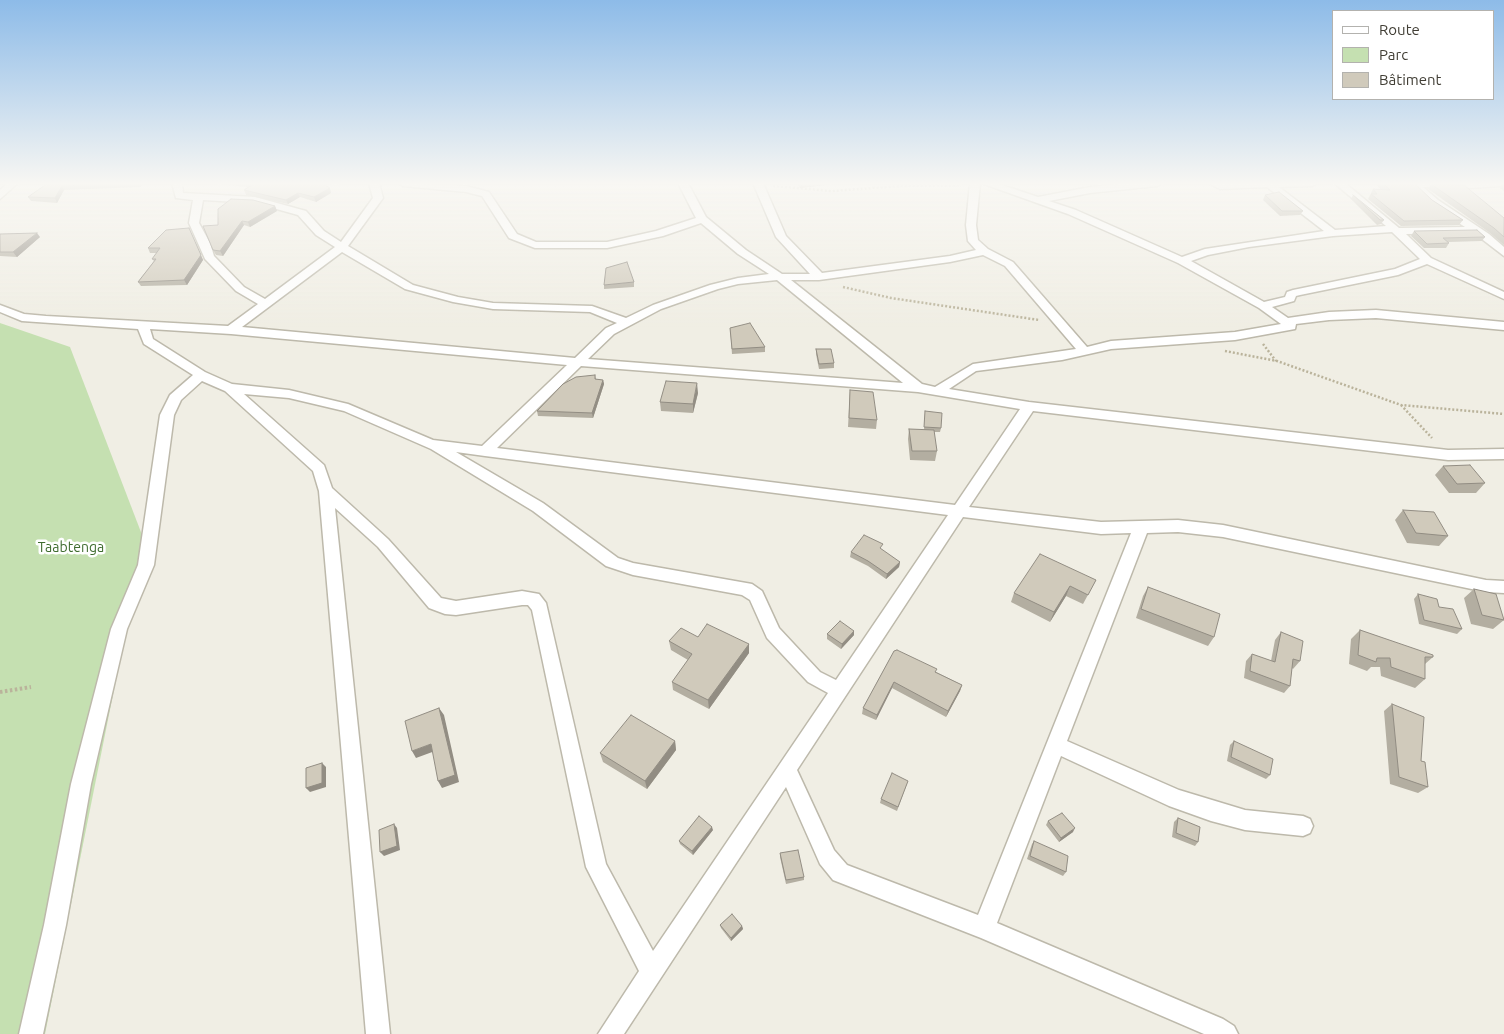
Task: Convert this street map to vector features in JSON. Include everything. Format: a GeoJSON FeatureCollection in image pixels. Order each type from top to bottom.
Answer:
{"type":"FeatureCollection","features":[{"type":"Feature","properties":{"kind":"street"},"geometry":{"type":"LineString","coordinates":[[199,231],[205,243],[209,257],[240,288],[268,305]]}},
{"type":"Feature","properties":{"kind":"street"},"geometry":{"type":"LineString","coordinates":[[318,231],[409,287],[457,300],[493,306],[592,309],[626,322]]}},
{"type":"Feature","properties":{"kind":"street"},"geometry":{"type":"LineString","coordinates":[[231,330],[268,305],[342,247],[354,231]]}},
{"type":"Feature","properties":{"kind":"street"},"geometry":{"type":"LineString","coordinates":[[510,231],[513,236],[535,245],[607,244],[667,231]]}},
{"type":"Feature","properties":{"kind":"street"},"geometry":{"type":"LineString","coordinates":[[718,231],[776,277],[807,298],[918,388]]}},
{"type":"Feature","properties":{"kind":"street"},"geometry":{"type":"LineString","coordinates":[[778,231],[781,237],[819,277]]}},
{"type":"Feature","properties":{"kind":"street"},"geometry":{"type":"LineString","coordinates":[[972,231],[976,245],[1009,264],[1084,352]]}},
{"type":"Feature","properties":{"kind":"street"},"geometry":{"type":"LineString","coordinates":[[937,391],[973,368],[1084,352],[1111,346],[1163,340],[1254,334],[1292,326],[1263,306],[1182,261],[1113,231]]}},
{"type":"Feature","properties":{"kind":"street"},"geometry":{"type":"LineString","coordinates":[[1182,261],[1205,252],[1221,249],[1333,233],[1369,231]]}},
{"type":"Feature","properties":{"kind":"street"},"geometry":{"type":"LineString","coordinates":[[1396,231],[1427,260],[1504,296]]}},
{"type":"Feature","properties":{"kind":"street"},"geometry":{"type":"LineString","coordinates":[[1478,231],[1504,253]]}},
{"type":"Feature","properties":{"kind":"street"},"geometry":{"type":"LineString","coordinates":[[486,451],[610,331],[626,322],[714,286],[776,277],[819,277],[950,259],[984,251]]}},
{"type":"Feature","properties":{"kind":"street"},"geometry":{"type":"LineString","coordinates":[[1263,306],[1290,299],[1291,294],[1297,292],[1398,272],[1427,260]]}},
{"type":"Feature","properties":{"kind":"street"},"geometry":{"type":"LineString","coordinates":[[0,308],[22,317],[46,320],[231,330],[578,362],[918,388],[1029,406],[1448,455],[1504,454]]}},
{"type":"Feature","properties":{"kind":"street"},"geometry":{"type":"LineString","coordinates":[[1286,322],[1329,316],[1370,314],[1504,326]]}},
{"type":"Feature","properties":{"kind":"street"},"geometry":{"type":"LineString","coordinates":[[144,325],[148,341],[202,375],[230,388],[319,470],[326,491],[378,1034]]}},
{"type":"Feature","properties":{"kind":"street"},"geometry":{"type":"LineString","coordinates":[[31,1034],[55,925],[85,765],[119,629],[146,565],[167,415],[182,391],[202,375]]}},
{"type":"Feature","properties":{"kind":"street"},"geometry":{"type":"LineString","coordinates":[[230,388],[289,394],[348,408],[432,444],[538,507],[612,562],[633,569],[746,589],[756,596],[773,633],[814,677],[839,690]]}},
{"type":"Feature","properties":{"kind":"street"},"geometry":{"type":"LineString","coordinates":[[610,1034],[1029,406]]}},
{"type":"Feature","properties":{"kind":"street"},"geometry":{"type":"LineString","coordinates":[[432,444],[959,512],[1101,528],[1178,526],[1223,531],[1486,586],[1504,588]]}},
{"type":"Feature","properties":{"kind":"street"},"geometry":{"type":"LineString","coordinates":[[326,491],[383,543],[435,603],[445,607],[456,608],[522,598],[532,600],[540,608],[596,867],[652,972]]}},
{"type":"Feature","properties":{"kind":"street"},"geometry":{"type":"LineString","coordinates":[[984,928],[1141,528]]}},
{"type":"Feature","properties":{"kind":"street"},"geometry":{"type":"LineString","coordinates":[[1056,745],[1176,799],[1211,811],[1245,820],[1303,826]]}},
{"type":"Feature","properties":{"kind":"street"},"geometry":{"type":"LineString","coordinates":[[787,768],[827,857],[840,873],[984,928],[1206,1023],[1226,1034]]}},
{"type":"Feature","properties":{"kind":"path"},"geometry":{"type":"LineString","coordinates":[[819,277],[853,291],[1060,323]]}},
{"type":"Feature","properties":{"kind":"path"},"geometry":{"type":"LineString","coordinates":[[1254,334],[1277,361]]}},
{"type":"Feature","properties":{"kind":"path"},"geometry":{"type":"LineString","coordinates":[[1220,350],[1277,361],[1401,405],[1504,414]]}},
{"type":"Feature","properties":{"kind":"path"},"geometry":{"type":"LineString","coordinates":[[1401,405],[1448,455]]}},
{"type":"Feature","properties":{"kind":"path"},"geometry":{"type":"LineString","coordinates":[[0,692],[31,687]]}},
{"type":"Feature","properties":{"kind":"green space","name":"Taabtenga"},"geometry":{"type":"Polygon","coordinates":[[[0,323],[70,347],[144,540],[45,1034],[0,1034],[0,323]]]}},
{"type":"Feature","properties":{"kind":"building"},"geometry":{"type":"Polygon","coordinates":[[[165,231],[190,231],[201,255],[184,280],[138,282],[156,259],[152,259],[160,248],[148,248],[165,231]]]}},
{"type":"Feature","properties":{"kind":"building"},"geometry":{"type":"Polygon","coordinates":[[[205,231],[234,231],[220,251],[213,250],[205,231]]]}},
{"type":"Feature","properties":{"kind":"building"},"geometry":{"type":"Polygon","coordinates":[[[1414,231],[1478,231],[1485,237],[1443,238],[1449,243],[1427,244],[1414,231]]]}},
{"type":"Feature","properties":{"kind":"building"},"geometry":{"type":"Polygon","coordinates":[[[1498,231],[1504,231],[1504,237],[1498,231]]]}},
{"type":"Feature","properties":{"kind":"building"},"geometry":{"type":"Polygon","coordinates":[[[37,233],[13,252],[0,252],[0,234],[37,233]]]}},
{"type":"Feature","properties":{"kind":"building"},"geometry":{"type":"Polygon","coordinates":[[[627,262],[634,282],[604,285],[606,268],[627,262]]]}},
{"type":"Feature","properties":{"kind":"building"},"geometry":{"type":"Polygon","coordinates":[[[750,323],[765,347],[732,349],[730,328],[750,323]]]}},
{"type":"Feature","properties":{"kind":"building"},"geometry":{"type":"Polygon","coordinates":[[[816,349],[831,349],[834,363],[819,364],[816,349]]]}},
{"type":"Feature","properties":{"kind":"building"},"geometry":{"type":"Polygon","coordinates":[[[595,375],[595,379],[603,380],[592,413],[537,411],[563,384],[576,377],[595,375]]]}},
{"type":"Feature","properties":{"kind":"building"},"geometry":{"type":"Polygon","coordinates":[[[666,381],[697,383],[693,404],[660,402],[666,381]]]}},
{"type":"Feature","properties":{"kind":"building"},"geometry":{"type":"Polygon","coordinates":[[[850,390],[873,392],[877,420],[849,418],[850,390]]]}},
{"type":"Feature","properties":{"kind":"building"},"geometry":{"type":"Polygon","coordinates":[[[925,411],[942,413],[941,428],[924,427],[925,411]]]}},
{"type":"Feature","properties":{"kind":"building"},"geometry":{"type":"Polygon","coordinates":[[[909,429],[934,430],[937,451],[912,451],[909,429]]]}},
{"type":"Feature","properties":{"kind":"building"},"geometry":{"type":"Polygon","coordinates":[[[1470,465],[1485,483],[1457,484],[1443,466],[1470,465]]]}},
{"type":"Feature","properties":{"kind":"building"},"geometry":{"type":"Polygon","coordinates":[[[1403,510],[1434,512],[1448,536],[1416,533],[1403,510]]]}},
{"type":"Feature","properties":{"kind":"building"},"geometry":{"type":"Polygon","coordinates":[[[864,535],[883,544],[880,548],[900,562],[887,574],[851,552],[864,535]]]}},
{"type":"Feature","properties":{"kind":"building"},"geometry":{"type":"Polygon","coordinates":[[[1040,554],[1096,580],[1088,595],[1070,586],[1054,612],[1014,593],[1040,554]]]}},
{"type":"Feature","properties":{"kind":"building"},"geometry":{"type":"Polygon","coordinates":[[[1148,587],[1220,614],[1214,637],[1141,609],[1148,587]]]}},
{"type":"Feature","properties":{"kind":"building"},"geometry":{"type":"Polygon","coordinates":[[[1474,589],[1496,594],[1504,620],[1482,615],[1474,589]]]}},
{"type":"Feature","properties":{"kind":"building"},"geometry":{"type":"Polygon","coordinates":[[[1418,594],[1437,599],[1439,607],[1453,609],[1462,629],[1424,620],[1418,594]]]}},
{"type":"Feature","properties":{"kind":"building"},"geometry":{"type":"Polygon","coordinates":[[[840,621],[854,631],[842,644],[827,634],[840,621]]]}},
{"type":"Feature","properties":{"kind":"building"},"geometry":{"type":"Polygon","coordinates":[[[707,624],[749,644],[708,700],[672,682],[692,654],[669,641],[681,628],[698,637],[707,624]]]}},
{"type":"Feature","properties":{"kind":"building"},"geometry":{"type":"Polygon","coordinates":[[[1360,630],[1433,655],[1433,657],[1425,657],[1425,679],[1391,667],[1390,658],[1377,658],[1376,662],[1358,655],[1360,630]]]}},
{"type":"Feature","properties":{"kind":"building"},"geometry":{"type":"Polygon","coordinates":[[[1281,632],[1303,641],[1300,661],[1293,659],[1290,686],[1250,671],[1252,654],[1275,662],[1281,632]]]}},
{"type":"Feature","properties":{"kind":"building"},"geometry":{"type":"Polygon","coordinates":[[[897,650],[937,669],[935,672],[962,685],[948,711],[894,682],[877,715],[863,708],[894,651],[897,650]]]}},
{"type":"Feature","properties":{"kind":"building"},"geometry":{"type":"Polygon","coordinates":[[[1392,704],[1424,717],[1421,761],[1425,762],[1428,787],[1399,777],[1392,704]]]}},
{"type":"Feature","properties":{"kind":"building"},"geometry":{"type":"Polygon","coordinates":[[[439,708],[455,775],[438,781],[431,744],[412,751],[405,721],[439,708]]]}},
{"type":"Feature","properties":{"kind":"building"},"geometry":{"type":"Polygon","coordinates":[[[631,715],[675,741],[645,781],[600,753],[631,715]]]}},
{"type":"Feature","properties":{"kind":"building"},"geometry":{"type":"Polygon","coordinates":[[[1234,741],[1273,759],[1270,775],[1231,757],[1234,741]]]}},
{"type":"Feature","properties":{"kind":"building"},"geometry":{"type":"Polygon","coordinates":[[[322,763],[322,783],[306,788],[306,768],[322,763]]]}},
{"type":"Feature","properties":{"kind":"building"},"geometry":{"type":"Polygon","coordinates":[[[892,773],[908,781],[898,807],[881,799],[892,773]]]}},
{"type":"Feature","properties":{"kind":"building"},"geometry":{"type":"Polygon","coordinates":[[[1062,813],[1075,828],[1061,838],[1048,821],[1062,813]]]}},
{"type":"Feature","properties":{"kind":"building"},"geometry":{"type":"Polygon","coordinates":[[[699,816],[712,827],[692,851],[679,841],[699,816]]]}},
{"type":"Feature","properties":{"kind":"building"},"geometry":{"type":"Polygon","coordinates":[[[1178,818],[1200,827],[1198,842],[1176,833],[1178,818]]]}},
{"type":"Feature","properties":{"kind":"building"},"geometry":{"type":"Polygon","coordinates":[[[394,824],[397,846],[380,852],[379,830],[394,824]]]}},
{"type":"Feature","properties":{"kind":"building"},"geometry":{"type":"Polygon","coordinates":[[[1034,841],[1068,856],[1066,872],[1030,856],[1034,841]]]}},
{"type":"Feature","properties":{"kind":"building"},"geometry":{"type":"Polygon","coordinates":[[[798,850],[804,877],[786,880],[780,853],[798,850]]]}},
{"type":"Feature","properties":{"kind":"building"},"geometry":{"type":"Polygon","coordinates":[[[732,914],[742,926],[731,938],[720,925],[732,914]]]}}]}
